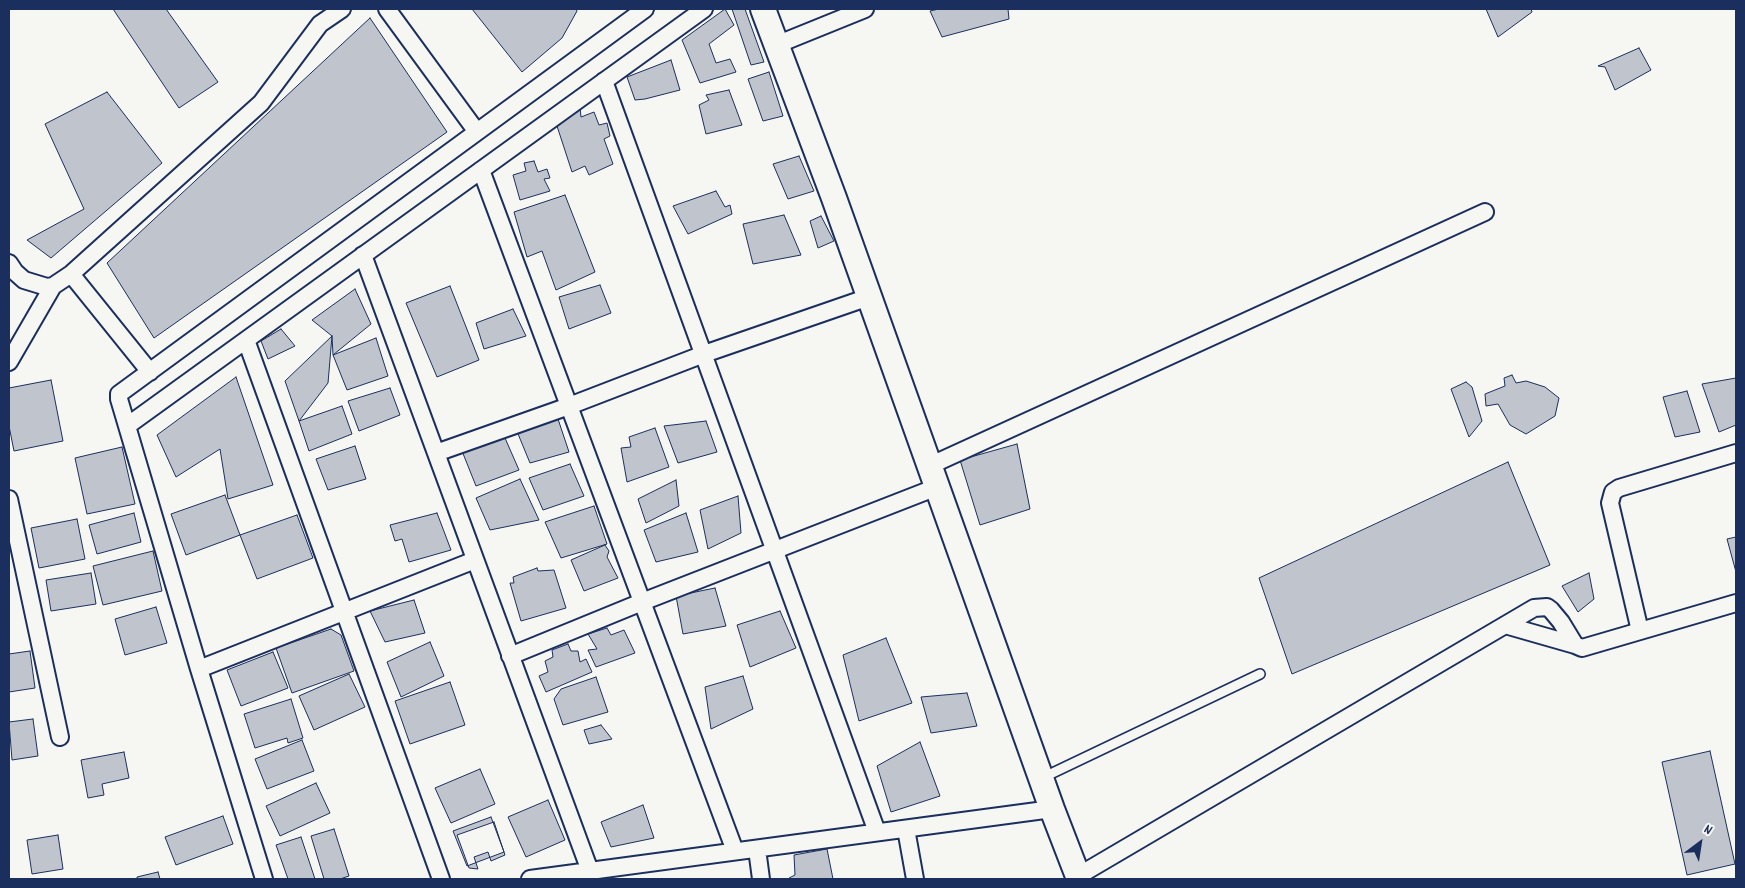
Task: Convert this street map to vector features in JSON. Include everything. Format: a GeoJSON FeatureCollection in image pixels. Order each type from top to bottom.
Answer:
{"type":"FeatureCollection","features":[{"type":"Feature","properties":{"kind":"main road"},"geometry":{"type":"LineString","coordinates":[[763,9],[869,297],[1052,809],[1079,878]]}},
{"type":"Feature","properties":{"kind":"street"},"geometry":{"type":"LineString","coordinates":[[9,263],[24,280],[46,288],[53,286],[71,274],[261,103],[320,24],[342,9]]}},
{"type":"Feature","properties":{"kind":"street"},"geometry":{"type":"LineString","coordinates":[[387,9],[477,132]]}},
{"type":"Feature","properties":{"kind":"street"},"geometry":{"type":"LineString","coordinates":[[264,879],[199,669],[119,394],[645,9]]}},
{"type":"Feature","properties":{"kind":"street"},"geometry":{"type":"LineString","coordinates":[[127,426],[704,9]]}},
{"type":"Feature","properties":{"kind":"street"},"geometry":{"type":"LineString","coordinates":[[776,45],[865,9]]}},
{"type":"Feature","properties":{"kind":"street"},"geometry":{"type":"LineString","coordinates":[[604,81],[877,832]]}},
{"type":"Feature","properties":{"kind":"street"},"geometry":{"type":"LineString","coordinates":[[481,170],[735,852]]}},
{"type":"Feature","properties":{"kind":"street"},"geometry":{"type":"LineString","coordinates":[[510,656],[642,602],[775,551],[1485,212]]}},
{"type":"Feature","properties":{"kind":"street"},"geometry":{"type":"LineString","coordinates":[[363,255],[590,871]]}},
{"type":"Feature","properties":{"kind":"street"},"geometry":{"type":"LineString","coordinates":[[71,274],[150,372]]}},
{"type":"Feature","properties":{"kind":"street"},"geometry":{"type":"LineString","coordinates":[[9,362],[53,286]]}},
{"type":"Feature","properties":{"kind":"street"},"geometry":{"type":"LineString","coordinates":[[436,453],[569,406],[704,354],[869,297]]}},
{"type":"Feature","properties":{"kind":"street"},"geometry":{"type":"LineString","coordinates":[[246,340],[441,879]]}},
{"type":"Feature","properties":{"kind":"street"},"geometry":{"type":"LineString","coordinates":[[1640,631],[1610,503],[1614,492],[1620,488],[1736,453]]}},
{"type":"Feature","properties":{"kind":"street"},"geometry":{"type":"LineString","coordinates":[[9,499],[60,737]]}},
{"type":"Feature","properties":{"kind":"street"},"geometry":{"type":"LineString","coordinates":[[199,669],[475,560]]}},
{"type":"Feature","properties":{"kind":"street"},"geometry":{"type":"LineString","coordinates":[[1505,625],[1585,647],[1736,603]]}},
{"type":"Feature","properties":{"kind":"street"},"geometry":{"type":"LineString","coordinates":[[1079,878],[1534,608],[1547,607],[1555,614],[1575,645]]}},
{"type":"Feature","properties":{"kind":"street"},"geometry":{"type":"LineString","coordinates":[[530,879],[590,871],[611,874],[735,852],[1052,809]]}},
{"type":"Feature","properties":{"kind":"street"},"geometry":{"type":"LineString","coordinates":[[906,828],[914,879]]}},
{"type":"Feature","properties":{"kind":"street"},"geometry":{"type":"LineString","coordinates":[[757,849],[761,879]]}},
{"type":"Feature","properties":{"kind":"lane"},"geometry":{"type":"LineString","coordinates":[[1042,778],[1260,674]]}},
{"type":"Feature","properties":{"kind":"building"},"geometry":{"type":"Polygon","coordinates":[[[113,9],[166,9],[218,82],[179,108],[113,9]]]}},
{"type":"Feature","properties":{"kind":"building"},"geometry":{"type":"Polygon","coordinates":[[[472,9],[576,9],[577,11],[562,38],[522,72],[472,9]]]}},
{"type":"Feature","properties":{"kind":"building"},"geometry":{"type":"Polygon","coordinates":[[[725,9],[734,25],[709,44],[716,63],[730,59],[736,72],[700,83],[682,40],[725,9]]]}},
{"type":"Feature","properties":{"kind":"building"},"geometry":{"type":"Polygon","coordinates":[[[732,9],[745,9],[764,62],[751,65],[732,9]]]}},
{"type":"Feature","properties":{"kind":"building"},"geometry":{"type":"Polygon","coordinates":[[[939,9],[1008,9],[1009,19],[942,37],[930,11],[939,9]]]}},
{"type":"Feature","properties":{"kind":"building"},"geometry":{"type":"Polygon","coordinates":[[[1486,9],[1531,9],[1532,12],[1498,37],[1486,9]]]}},
{"type":"Feature","properties":{"kind":"building"},"geometry":{"type":"Polygon","coordinates":[[[370,18],[447,132],[154,338],[107,263],[370,18]]]}},
{"type":"Feature","properties":{"kind":"building"},"geometry":{"type":"Polygon","coordinates":[[[1639,48],[1651,70],[1615,90],[1605,67],[1598,66],[1639,48]]]}},
{"type":"Feature","properties":{"kind":"building"},"geometry":{"type":"Polygon","coordinates":[[[671,60],[680,90],[635,100],[627,77],[671,60]]]}},
{"type":"Feature","properties":{"kind":"building"},"geometry":{"type":"Polygon","coordinates":[[[769,72],[783,116],[763,121],[748,79],[769,72]]]}},
{"type":"Feature","properties":{"kind":"building"},"geometry":{"type":"Polygon","coordinates":[[[729,90],[742,125],[706,134],[699,105],[709,100],[706,95],[729,90]]]}},
{"type":"Feature","properties":{"kind":"building"},"geometry":{"type":"Polygon","coordinates":[[[107,92],[162,163],[51,258],[27,240],[84,209],[45,124],[107,92]]]}},
{"type":"Feature","properties":{"kind":"building"},"geometry":{"type":"Polygon","coordinates":[[[580,107],[581,117],[594,112],[599,125],[607,123],[610,136],[604,139],[613,164],[589,175],[585,166],[572,172],[557,126],[567,119],[564,110],[580,107]]]}},
{"type":"Feature","properties":{"kind":"building"},"geometry":{"type":"Polygon","coordinates":[[[799,156],[814,191],[788,199],[773,164],[799,156]]]}},
{"type":"Feature","properties":{"kind":"building"},"geometry":{"type":"Polygon","coordinates":[[[534,161],[538,172],[547,169],[550,178],[544,179],[550,191],[520,200],[513,175],[526,171],[524,163],[534,161]]]}},
{"type":"Feature","properties":{"kind":"building"},"geometry":{"type":"Polygon","coordinates":[[[716,191],[725,207],[730,205],[732,214],[688,234],[673,206],[716,191]]]}},
{"type":"Feature","properties":{"kind":"building"},"geometry":{"type":"Polygon","coordinates":[[[565,195],[595,272],[556,290],[542,251],[527,257],[514,212],[565,195]]]}},
{"type":"Feature","properties":{"kind":"building"},"geometry":{"type":"Polygon","coordinates":[[[784,215],[801,255],[753,264],[743,224],[784,215]]]}},
{"type":"Feature","properties":{"kind":"building"},"geometry":{"type":"Polygon","coordinates":[[[821,216],[834,241],[818,248],[810,221],[821,216]]]}},
{"type":"Feature","properties":{"kind":"building"},"geometry":{"type":"Polygon","coordinates":[[[600,285],[611,313],[569,329],[559,297],[600,285]]]}},
{"type":"Feature","properties":{"kind":"building"},"geometry":{"type":"Polygon","coordinates":[[[450,286],[479,360],[437,377],[406,303],[450,286]]]}},
{"type":"Feature","properties":{"kind":"building"},"geometry":{"type":"Polygon","coordinates":[[[355,289],[371,324],[333,355],[332,336],[312,320],[355,289]]]}},
{"type":"Feature","properties":{"kind":"building"},"geometry":{"type":"Polygon","coordinates":[[[513,309],[526,336],[484,349],[476,323],[513,309]]]}},
{"type":"Feature","properties":{"kind":"building"},"geometry":{"type":"Polygon","coordinates":[[[281,329],[295,346],[268,359],[261,341],[281,329]]]}},
{"type":"Feature","properties":{"kind":"building"},"geometry":{"type":"Polygon","coordinates":[[[332,336],[328,383],[299,421],[285,381],[332,336]]]}},
{"type":"Feature","properties":{"kind":"building"},"geometry":{"type":"Polygon","coordinates":[[[376,338],[388,376],[347,390],[333,355],[376,338]]]}},
{"type":"Feature","properties":{"kind":"building"},"geometry":{"type":"Polygon","coordinates":[[[1512,375],[1516,383],[1526,381],[1545,387],[1559,398],[1555,416],[1526,434],[1510,425],[1498,404],[1486,406],[1485,394],[1505,386],[1504,378],[1512,375]]]}},
{"type":"Feature","properties":{"kind":"building"},"geometry":{"type":"Polygon","coordinates":[[[236,377],[273,485],[228,499],[220,449],[176,477],[157,435],[236,377]]]}},
{"type":"Feature","properties":{"kind":"building"},"geometry":{"type":"Polygon","coordinates":[[[1736,378],[1736,425],[1719,432],[1702,384],[1736,378]]]}},
{"type":"Feature","properties":{"kind":"building"},"geometry":{"type":"Polygon","coordinates":[[[51,380],[63,441],[14,451],[9,426],[9,388],[51,380]]]}},
{"type":"Feature","properties":{"kind":"building"},"geometry":{"type":"Polygon","coordinates":[[[1466,382],[1472,387],[1482,421],[1469,437],[1451,389],[1466,382]]]}},
{"type":"Feature","properties":{"kind":"building"},"geometry":{"type":"Polygon","coordinates":[[[390,388],[400,415],[359,431],[348,401],[390,388]]]}},
{"type":"Feature","properties":{"kind":"building"},"geometry":{"type":"Polygon","coordinates":[[[1687,391],[1700,432],[1675,437],[1663,397],[1687,391]]]}},
{"type":"Feature","properties":{"kind":"building"},"geometry":{"type":"Polygon","coordinates":[[[342,406],[352,434],[309,451],[299,421],[342,406]]]}},
{"type":"Feature","properties":{"kind":"building"},"geometry":{"type":"Polygon","coordinates":[[[557,416],[569,452],[530,463],[516,429],[557,416]]]}},
{"type":"Feature","properties":{"kind":"building"},"geometry":{"type":"Polygon","coordinates":[[[706,421],[717,452],[678,463],[664,426],[706,421]]]}},
{"type":"Feature","properties":{"kind":"building"},"geometry":{"type":"Polygon","coordinates":[[[655,428],[669,467],[627,482],[621,448],[631,447],[629,437],[655,428]]]}},
{"type":"Feature","properties":{"kind":"building"},"geometry":{"type":"Polygon","coordinates":[[[505,438],[519,470],[476,486],[462,451],[505,438]]]}},
{"type":"Feature","properties":{"kind":"building"},"geometry":{"type":"Polygon","coordinates":[[[1017,444],[1030,509],[980,525],[960,460],[1017,444]]]}},
{"type":"Feature","properties":{"kind":"building"},"geometry":{"type":"Polygon","coordinates":[[[355,446],[366,479],[328,490],[316,459],[355,446]]]}},
{"type":"Feature","properties":{"kind":"building"},"geometry":{"type":"Polygon","coordinates":[[[122,447],[135,504],[87,514],[75,458],[122,447]]]}},
{"type":"Feature","properties":{"kind":"building"},"geometry":{"type":"Polygon","coordinates":[[[1508,462],[1550,565],[1292,674],[1259,578],[1508,462]]]}},
{"type":"Feature","properties":{"kind":"building"},"geometry":{"type":"Polygon","coordinates":[[[570,464],[584,496],[543,510],[529,478],[570,464]]]}},
{"type":"Feature","properties":{"kind":"building"},"geometry":{"type":"Polygon","coordinates":[[[520,479],[539,520],[490,530],[476,498],[520,479]]]}},
{"type":"Feature","properties":{"kind":"building"},"geometry":{"type":"Polygon","coordinates":[[[676,480],[679,506],[646,523],[638,499],[676,480]]]}},
{"type":"Feature","properties":{"kind":"building"},"geometry":{"type":"Polygon","coordinates":[[[225,495],[240,535],[186,555],[171,514],[225,495]]]}},
{"type":"Feature","properties":{"kind":"building"},"geometry":{"type":"Polygon","coordinates":[[[738,496],[741,533],[708,549],[700,510],[738,496]]]}},
{"type":"Feature","properties":{"kind":"building"},"geometry":{"type":"Polygon","coordinates":[[[594,506],[607,544],[561,558],[545,522],[594,506]]]}},
{"type":"Feature","properties":{"kind":"building"},"geometry":{"type":"Polygon","coordinates":[[[134,513],[141,542],[97,554],[89,525],[134,513]]]}},
{"type":"Feature","properties":{"kind":"building"},"geometry":{"type":"Polygon","coordinates":[[[437,513],[451,550],[409,562],[402,539],[395,541],[390,525],[437,513]]]}},
{"type":"Feature","properties":{"kind":"building"},"geometry":{"type":"Polygon","coordinates":[[[686,513],[698,552],[656,562],[644,530],[686,513]]]}},
{"type":"Feature","properties":{"kind":"building"},"geometry":{"type":"Polygon","coordinates":[[[297,515],[313,558],[257,579],[240,535],[297,515]]]}},
{"type":"Feature","properties":{"kind":"building"},"geometry":{"type":"Polygon","coordinates":[[[77,519],[85,559],[39,568],[31,528],[77,519]]]}},
{"type":"Feature","properties":{"kind":"building"},"geometry":{"type":"Polygon","coordinates":[[[1736,537],[1736,572],[1727,539],[1736,537]]]}},
{"type":"Feature","properties":{"kind":"building"},"geometry":{"type":"Polygon","coordinates":[[[605,545],[609,551],[607,557],[618,578],[584,591],[571,560],[605,545]]]}},
{"type":"Feature","properties":{"kind":"building"},"geometry":{"type":"Polygon","coordinates":[[[153,551],[162,591],[103,605],[93,566],[153,551]]]}},
{"type":"Feature","properties":{"kind":"building"},"geometry":{"type":"Polygon","coordinates":[[[537,568],[538,571],[554,570],[566,608],[521,621],[510,583],[514,583],[513,577],[537,568]]]}},
{"type":"Feature","properties":{"kind":"building"},"geometry":{"type":"Polygon","coordinates":[[[91,573],[96,604],[51,611],[46,580],[91,573]]]}},
{"type":"Feature","properties":{"kind":"building"},"geometry":{"type":"Polygon","coordinates":[[[1589,573],[1594,599],[1578,612],[1562,586],[1589,573]]]}},
{"type":"Feature","properties":{"kind":"building"},"geometry":{"type":"Polygon","coordinates":[[[715,588],[726,626],[683,634],[676,596],[715,588]]]}},
{"type":"Feature","properties":{"kind":"building"},"geometry":{"type":"Polygon","coordinates":[[[414,600],[425,633],[385,642],[370,611],[414,600]]]}},
{"type":"Feature","properties":{"kind":"building"},"geometry":{"type":"Polygon","coordinates":[[[156,607],[167,643],[125,655],[115,619],[156,607]]]}},
{"type":"Feature","properties":{"kind":"building"},"geometry":{"type":"Polygon","coordinates":[[[780,611],[796,648],[750,667],[737,625],[780,611]]]}},
{"type":"Feature","properties":{"kind":"building"},"geometry":{"type":"Polygon","coordinates":[[[607,628],[611,635],[624,630],[635,653],[596,667],[588,650],[597,649],[588,634],[607,628]]]}},
{"type":"Feature","properties":{"kind":"building"},"geometry":{"type":"Polygon","coordinates":[[[331,629],[341,635],[354,671],[292,693],[276,648],[331,629]]]}},
{"type":"Feature","properties":{"kind":"building"},"geometry":{"type":"Polygon","coordinates":[[[886,638],[912,703],[859,721],[843,655],[886,638]]]}},
{"type":"Feature","properties":{"kind":"building"},"geometry":{"type":"Polygon","coordinates":[[[430,642],[444,676],[401,697],[387,662],[430,642]]]}},
{"type":"Feature","properties":{"kind":"building"},"geometry":{"type":"Polygon","coordinates":[[[568,644],[571,651],[578,651],[580,662],[586,659],[592,672],[546,692],[539,676],[548,672],[545,661],[553,657],[552,650],[568,644]]]}},
{"type":"Feature","properties":{"kind":"building"},"geometry":{"type":"Polygon","coordinates":[[[30,651],[35,688],[9,692],[9,654],[30,651]]]}},
{"type":"Feature","properties":{"kind":"building"},"geometry":{"type":"Polygon","coordinates":[[[273,652],[288,688],[241,706],[227,670],[273,652]]]}},
{"type":"Feature","properties":{"kind":"building"},"geometry":{"type":"Polygon","coordinates":[[[349,674],[365,707],[314,730],[299,696],[349,674]]]}},
{"type":"Feature","properties":{"kind":"building"},"geometry":{"type":"Polygon","coordinates":[[[743,676],[753,709],[711,729],[705,687],[743,676]]]}},
{"type":"Feature","properties":{"kind":"building"},"geometry":{"type":"Polygon","coordinates":[[[596,677],[608,712],[563,725],[554,699],[561,689],[596,677]]]}},
{"type":"Feature","properties":{"kind":"building"},"geometry":{"type":"Polygon","coordinates":[[[450,682],[465,725],[410,744],[395,701],[450,682]]]}},
{"type":"Feature","properties":{"kind":"building"},"geometry":{"type":"Polygon","coordinates":[[[967,693],[977,726],[931,733],[921,697],[967,693]]]}},
{"type":"Feature","properties":{"kind":"building"},"geometry":{"type":"Polygon","coordinates":[[[291,699],[303,738],[288,743],[287,738],[255,748],[244,714],[291,699]]]}},
{"type":"Feature","properties":{"kind":"building"},"geometry":{"type":"Polygon","coordinates":[[[33,719],[38,756],[12,760],[9,722],[33,719]]]}},
{"type":"Feature","properties":{"kind":"building"},"geometry":{"type":"Polygon","coordinates":[[[601,725],[612,739],[589,744],[584,730],[601,725]]]}},
{"type":"Feature","properties":{"kind":"building"},"geometry":{"type":"Polygon","coordinates":[[[302,740],[314,771],[267,789],[255,759],[302,740]]]}},
{"type":"Feature","properties":{"kind":"building"},"geometry":{"type":"Polygon","coordinates":[[[920,742],[940,796],[891,812],[877,766],[920,742]]]}},
{"type":"Feature","properties":{"kind":"building"},"geometry":{"type":"Polygon","coordinates":[[[1710,751],[1735,864],[1687,875],[1662,762],[1710,751]]]}},
{"type":"Feature","properties":{"kind":"building"},"geometry":{"type":"Polygon","coordinates":[[[124,752],[129,778],[102,784],[104,795],[88,798],[81,760],[124,752]]]}},
{"type":"Feature","properties":{"kind":"building"},"geometry":{"type":"Polygon","coordinates":[[[480,769],[495,804],[451,823],[435,788],[480,769]]]}},
{"type":"Feature","properties":{"kind":"building"},"geometry":{"type":"Polygon","coordinates":[[[316,783],[330,813],[280,836],[266,806],[316,783]]]}},
{"type":"Feature","properties":{"kind":"building"},"geometry":{"type":"Polygon","coordinates":[[[548,800],[565,840],[526,857],[508,817],[548,800]]]}},
{"type":"Feature","properties":{"kind":"building"},"geometry":{"type":"Polygon","coordinates":[[[643,805],[654,838],[611,847],[601,822],[643,805]]]}},
{"type":"Feature","properties":{"kind":"building"},"geometry":{"type":"Polygon","coordinates":[[[223,816],[233,844],[176,865],[165,837],[223,816]]]}},
{"type":"Feature","properties":{"kind":"building"},"geometry":{"type":"Polygon","coordinates":[[[491,817],[504,852],[467,866],[453,831],[491,817]]]}},
{"type":"Feature","properties":{"kind":"building"},"geometry":{"type":"Polygon","coordinates":[[[494,822],[505,855],[491,861],[488,852],[474,857],[478,869],[469,868],[457,835],[494,822]]]}},
{"type":"Feature","properties":{"kind":"building"},"geometry":{"type":"Polygon","coordinates":[[[334,829],[349,876],[340,879],[324,879],[311,836],[334,829]]]}},
{"type":"Feature","properties":{"kind":"building"},"geometry":{"type":"Polygon","coordinates":[[[58,835],[63,869],[32,874],[27,840],[58,835]]]}},
{"type":"Feature","properties":{"kind":"building"},"geometry":{"type":"Polygon","coordinates":[[[301,837],[315,879],[288,879],[276,845],[301,837]]]}},
{"type":"Feature","properties":{"kind":"building"},"geometry":{"type":"Polygon","coordinates":[[[827,849],[833,879],[789,878],[795,875],[794,855],[827,849]]]}},
{"type":"Feature","properties":{"kind":"building"},"geometry":{"type":"Polygon","coordinates":[[[158,872],[160,879],[137,879],[137,877],[158,872]]]}}]}
